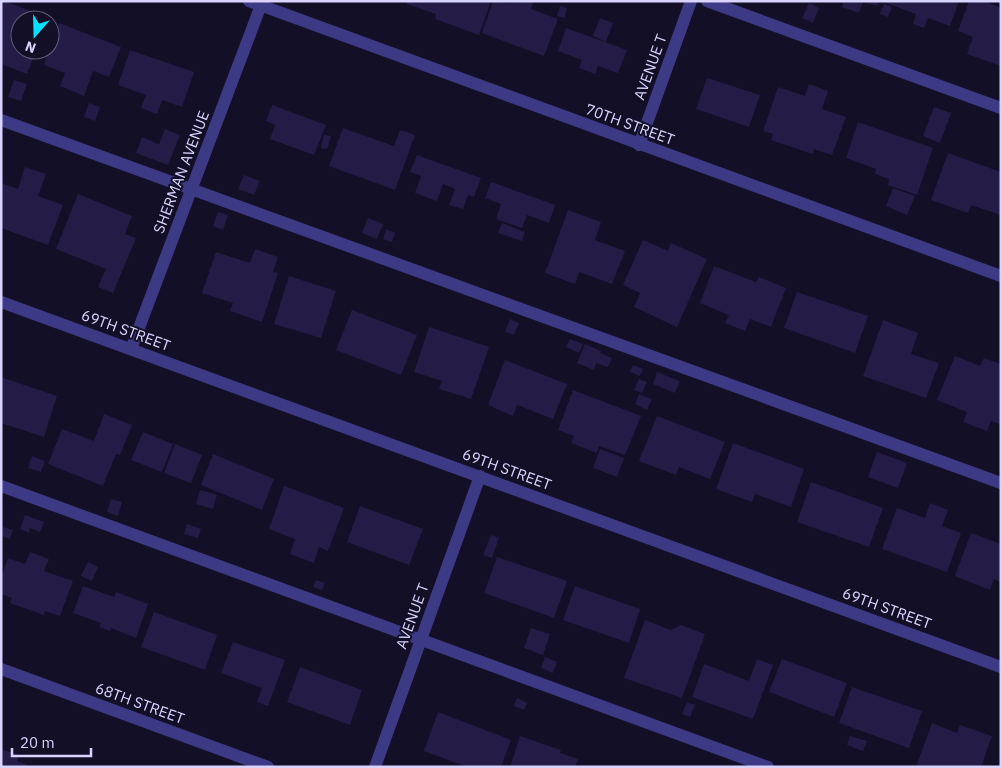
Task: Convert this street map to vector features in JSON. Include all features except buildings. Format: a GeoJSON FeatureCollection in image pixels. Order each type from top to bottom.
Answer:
{"type":"FeatureCollection","features":[{"type":"Feature","properties":{"kind":"street","name":"AVENUE T"},"geometry":{"type":"LineString","coordinates":[[639,145],[691,1]]}},
{"type":"Feature","properties":{"kind":"street"},"geometry":{"type":"LineString","coordinates":[[707,1],[1001,108]]}},
{"type":"Feature","properties":{"kind":"street","name":"70TH STREET"},"geometry":{"type":"LineString","coordinates":[[255,3],[1001,276]]}},
{"type":"Feature","properties":{"kind":"street","name":"SHERMAN AVENUE"},"geometry":{"type":"LineString","coordinates":[[131,350],[192,189],[255,3]]}},
{"type":"Feature","properties":{"kind":"street"},"geometry":{"type":"LineString","coordinates":[[1,120],[1001,483]]}},
{"type":"Feature","properties":{"kind":"street","name":"69TH STREET"},"geometry":{"type":"LineString","coordinates":[[1,302],[1001,668]]}},
{"type":"Feature","properties":{"kind":"street","name":"AVENUE T"},"geometry":{"type":"LineString","coordinates":[[375,767],[480,476]]}},
{"type":"Feature","properties":{"kind":"street"},"geometry":{"type":"LineString","coordinates":[[1,486],[768,767]]}},
{"type":"Feature","properties":{"kind":"street","name":"68TH STREET"},"geometry":{"type":"LineString","coordinates":[[1,669],[268,767]]}}]}
